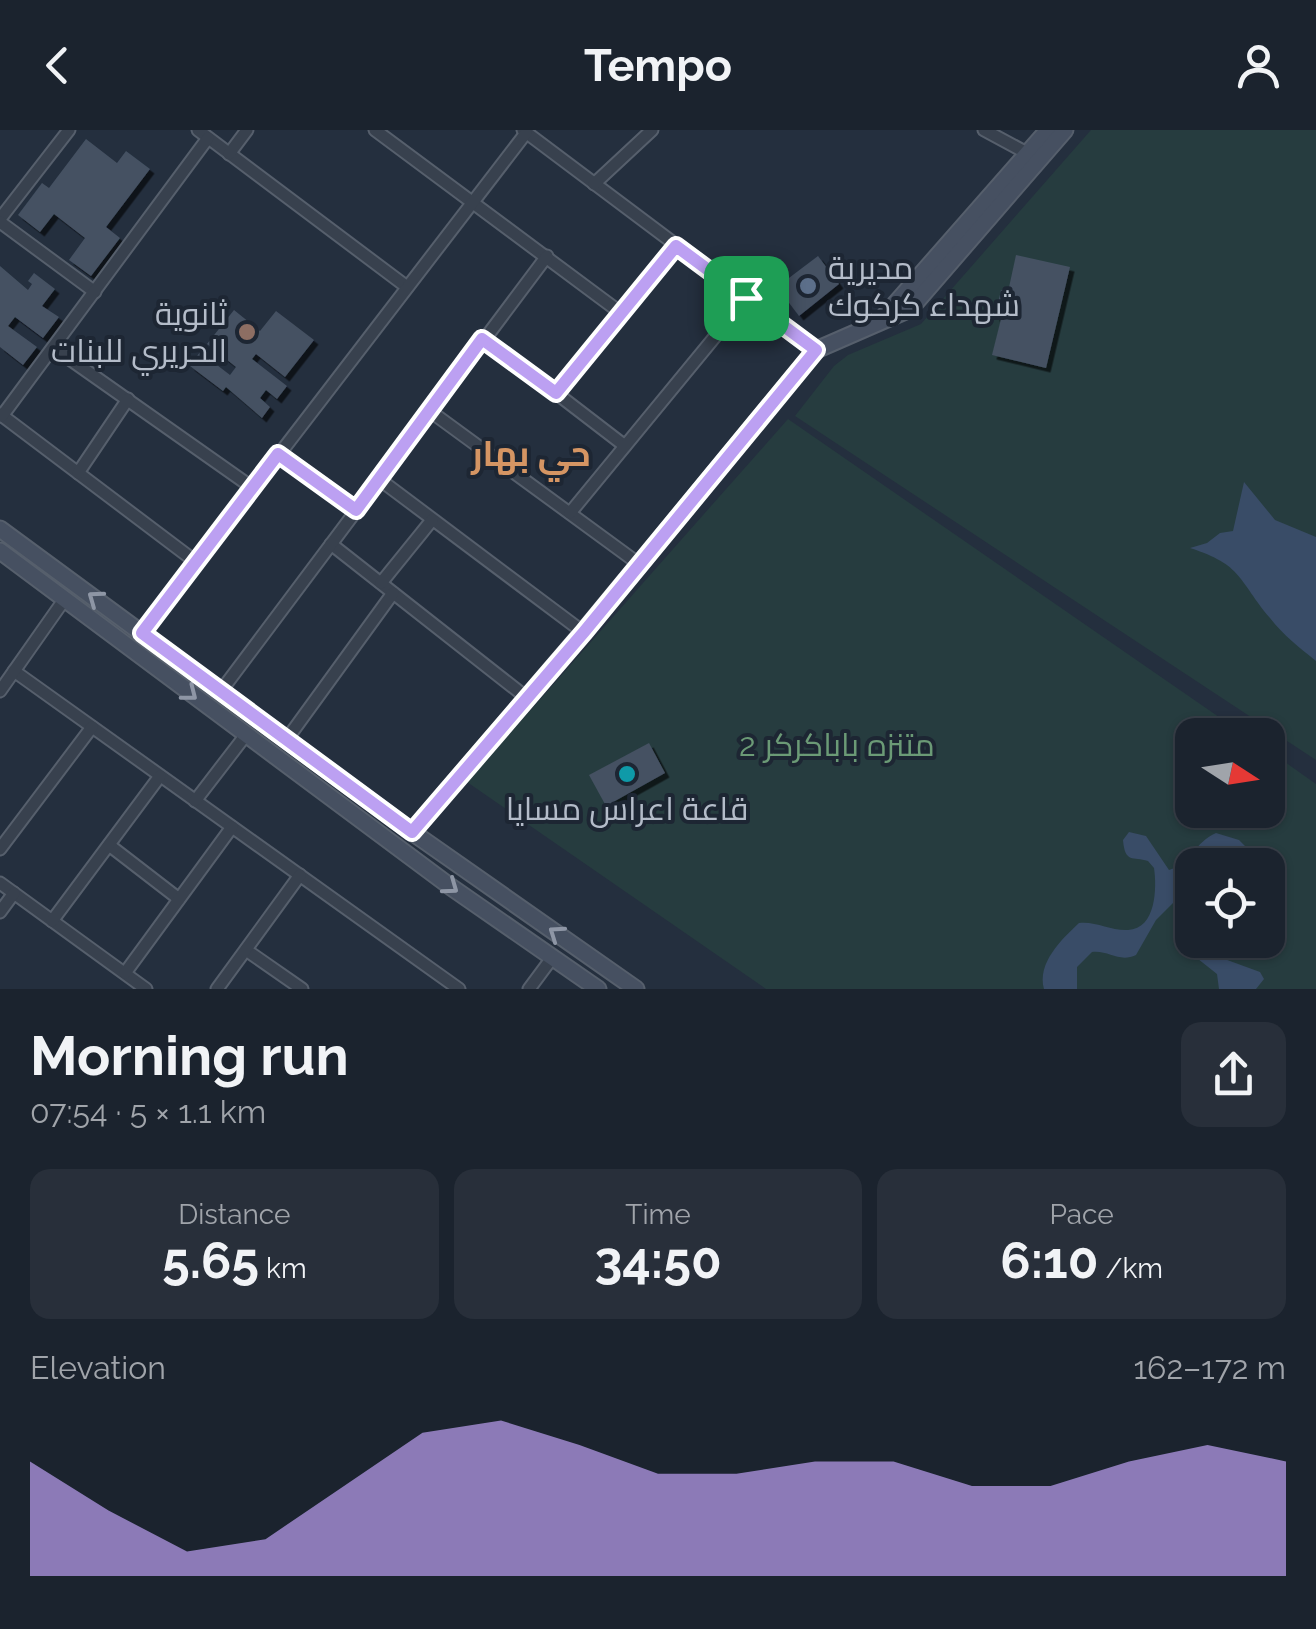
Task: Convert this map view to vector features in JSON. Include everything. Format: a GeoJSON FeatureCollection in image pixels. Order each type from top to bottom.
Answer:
{"type":"FeatureCollection","features":[{"type":"Feature","properties":{"kind":"main road"},"geometry":{"type":"LineString","coordinates":[[879,323],[1048,130]]}},
{"type":"Feature","properties":{"kind":"main road"},"geometry":{"type":"LineString","coordinates":[[412,832],[584,632],[816,350],[910,309],[1065,130]]}},
{"type":"Feature","properties":{"kind":"main road"},"geometry":{"type":"LineString","coordinates":[[0,529],[412,832],[636,989]]}},
{"type":"Feature","properties":{"kind":"main road"},"geometry":{"type":"LineString","coordinates":[[0,552],[330,799],[598,989]]}},
{"type":"Feature","properties":{"kind":"main road"},"geometry":{"type":"LineString","coordinates":[[330,799],[343,781]]}},
{"type":"Feature","properties":{"kind":"street"},"geometry":{"type":"LineString","coordinates":[[230,154],[247,130]]}},
{"type":"Feature","properties":{"kind":"street"},"geometry":{"type":"LineString","coordinates":[[375,130],[621,313]]}},
{"type":"Feature","properties":{"kind":"street"},"geometry":{"type":"LineString","coordinates":[[594,184],[652,130]]}},
{"type":"Feature","properties":{"kind":"street"},"geometry":{"type":"LineString","coordinates":[[984,130],[1027,153]]}},
{"type":"Feature","properties":{"kind":"street"},"geometry":{"type":"LineString","coordinates":[[63,132],[5,203],[0,220],[95,292]]}},
{"type":"Feature","properties":{"kind":"street"},"geometry":{"type":"LineString","coordinates":[[142,633],[530,132],[816,350]]}},
{"type":"Feature","properties":{"kind":"street"},"geometry":{"type":"LineString","coordinates":[[196,562],[1,415],[95,292],[203,134],[407,287]]}},
{"type":"Feature","properties":{"kind":"street"},"geometry":{"type":"LineString","coordinates":[[556,393],[676,246]]}},
{"type":"Feature","properties":{"kind":"street"},"geometry":{"type":"LineString","coordinates":[[221,691],[547,256]]}},
{"type":"Feature","properties":{"kind":"street"},"geometry":{"type":"LineString","coordinates":[[570,513],[746,298]]}},
{"type":"Feature","properties":{"kind":"street"},"geometry":{"type":"LineString","coordinates":[[482,339],[625,446]]}},
{"type":"Feature","properties":{"kind":"street"},"geometry":{"type":"LineString","coordinates":[[54,348],[253,488]]}},
{"type":"Feature","properties":{"kind":"street"},"geometry":{"type":"LineString","coordinates":[[78,473],[128,400]]}},
{"type":"Feature","properties":{"kind":"street"},"geometry":{"type":"LineString","coordinates":[[430,412],[639,564]]}},
{"type":"Feature","properties":{"kind":"street"},"geometry":{"type":"LineString","coordinates":[[278,454],[356,510]]}},
{"type":"Feature","properties":{"kind":"street"},"geometry":{"type":"LineString","coordinates":[[379,480],[584,632]]}},
{"type":"Feature","properties":{"kind":"street"},"geometry":{"type":"LineString","coordinates":[[381,583],[432,520]]}},
{"type":"Feature","properties":{"kind":"street"},"geometry":{"type":"LineString","coordinates":[[331,544],[526,698]]}},
{"type":"Feature","properties":{"kind":"street"},"geometry":{"type":"LineString","coordinates":[[287,740],[393,592]]}},
{"type":"Feature","properties":{"kind":"street"},"geometry":{"type":"LineString","coordinates":[[0,690],[64,600]]}},
{"type":"Feature","properties":{"kind":"street"},"geometry":{"type":"LineString","coordinates":[[14,672],[459,989]]}},
{"type":"Feature","properties":{"kind":"street"},"geometry":{"type":"LineString","coordinates":[[0,849],[92,728]]}},
{"type":"Feature","properties":{"kind":"street"},"geometry":{"type":"LineString","coordinates":[[196,801],[245,736]]}},
{"type":"Feature","properties":{"kind":"street"},"geometry":{"type":"LineString","coordinates":[[52,921],[160,776]]}},
{"type":"Feature","properties":{"kind":"street"},"geometry":{"type":"LineString","coordinates":[[125,974],[232,827]]}},
{"type":"Feature","properties":{"kind":"street"},"geometry":{"type":"LineString","coordinates":[[109,844],[179,899]]}},
{"type":"Feature","properties":{"kind":"street"},"geometry":{"type":"LineString","coordinates":[[217,989],[300,876]]}},
{"type":"Feature","properties":{"kind":"street"},"geometry":{"type":"LineString","coordinates":[[0,883],[142,988]]}},
{"type":"Feature","properties":{"kind":"street"},"geometry":{"type":"LineString","coordinates":[[0,912],[14,893]]}},
{"type":"Feature","properties":{"kind":"street"},"geometry":{"type":"LineString","coordinates":[[246,950],[302,989]]}},
{"type":"Feature","properties":{"kind":"street"},"geometry":{"type":"LineString","coordinates":[[529,989],[552,958]]}},
{"type":"Feature","properties":{"kind":"green space"},"geometry":{"type":"Polygon","coordinates":[[[1091,130],[1316,130],[1316,760],[1285,740],[1285,718],[1252,718],[795,416],[834,366],[848,355],[921,324],[1091,130]]]}},
{"type":"Feature","properties":{"kind":"green space","name":"متنزه باباكركر 2"},"geometry":{"type":"Polygon","coordinates":[[[788,419],[1220,718],[1175,718],[1175,828],[1285,828],[1285,762],[1316,784],[1316,989],[766,989],[467,782],[788,419]]]}},
{"type":"Feature","properties":{"kind":"water"},"geometry":{"type":"Polygon","coordinates":[[[1244,482],[1275,520],[1316,537],[1316,661],[1280,630],[1238,575],[1220,561],[1190,548],[1233,531],[1244,482]]]}},
{"type":"Feature","properties":{"kind":"water"},"geometry":{"type":"Polygon","coordinates":[[[1129,832],[1146,836],[1169,870],[1175,867],[1175,901],[1156,920],[1136,955],[1124,958],[1092,952],[1077,967],[1077,989],[1044,989],[1047,961],[1079,923],[1128,930],[1144,923],[1149,915],[1153,906],[1154,868],[1148,861],[1128,856],[1123,840],[1129,832]]]}},
{"type":"Feature","properties":{"kind":"water"},"geometry":{"type":"Polygon","coordinates":[[[1216,833],[1239,840],[1247,848],[1196,848],[1216,833]]]}},
{"type":"Feature","properties":{"kind":"water"},"geometry":{"type":"Polygon","coordinates":[[[1197,958],[1222,958],[1260,972],[1264,979],[1256,989],[1219,989],[1217,974],[1197,958]]]}},
{"type":"Feature","properties":{"kind":"building"},"geometry":{"type":"Polygon","coordinates":[[[86,139],[117,163],[126,151],[150,169],[106,227],[120,238],[91,276],[69,260],[85,238],[54,214],[40,232],[18,215],[42,183],[49,188],[86,139]]]}},
{"type":"Feature","properties":{"kind":"building"},"geometry":{"type":"Polygon","coordinates":[[[1016,255],[1070,267],[1046,368],[992,355],[1001,319],[995,317],[1001,290],[1008,292],[1016,255]]]}},
{"type":"Feature","properties":{"kind":"building","name":"مديرية شهداء كركوك"},"geometry":{"type":"Polygon","coordinates":[[[818,256],[839,284],[799,316],[777,287],[818,256]]]}},
{"type":"Feature","properties":{"kind":"building"},"geometry":{"type":"Polygon","coordinates":[[[0,266],[28,290],[34,273],[55,289],[42,306],[59,317],[43,338],[15,317],[8,326],[37,347],[23,365],[0,347],[0,266]]]}},
{"type":"Feature","properties":{"kind":"building","name":"ثانوية الحريري للبنات"},"geometry":{"type":"Polygon","coordinates":[[[234,310],[260,331],[276,311],[314,340],[285,377],[256,354],[252,359],[287,386],[277,399],[266,390],[260,398],[270,407],[262,418],[226,387],[223,391],[190,366],[200,352],[230,375],[236,367],[207,344],[234,310]]]}},
{"type":"Feature","properties":{"kind":"building","name":"قاعة اعراس مسايا"},"geometry":{"type":"Polygon","coordinates":[[[649,743],[665,773],[606,806],[589,775],[649,743]]]}},
{"type":"Feature","properties":{"kind":"place","name":"مديرية شهداء كركوك"},"geometry":{"type":"Point","coordinates":[808,286]}},
{"type":"Feature","properties":{"kind":"place","name":"ثانوية الحريري للبنات"},"geometry":{"type":"Point","coordinates":[247,332]}},
{"type":"Feature","properties":{"kind":"place","name":"قاعة اعراس مسايا"},"geometry":{"type":"Point","coordinates":[627,774]}},
{"type":"Feature","properties":{"kind":"district","name":"حي بهار"},"geometry":{"type":"Point","coordinates":[531,454]}},
{"type":"Feature","properties":{"kind":"route"},"geometry":{"type":"LineString","coordinates":[[676,246],[746,298],[816,350],[584,632],[412,832],[142,633],[278,454],[356,510],[482,339],[556,393],[676,246]]}}]}
